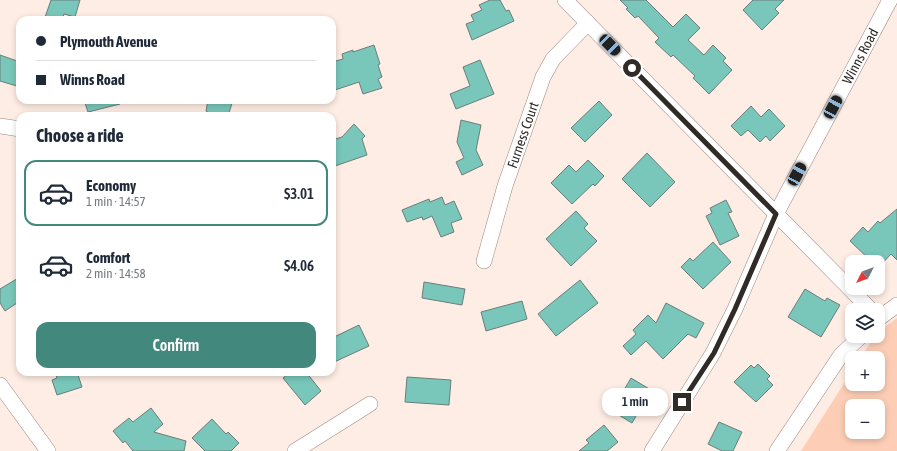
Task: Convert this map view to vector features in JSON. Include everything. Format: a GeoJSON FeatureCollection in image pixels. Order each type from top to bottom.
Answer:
{"type":"FeatureCollection","features":[{"type":"Feature","properties":{"kind":"street"},"geometry":{"type":"LineString","coordinates":[[565,0],[863,303]]}},
{"type":"Feature","properties":{"kind":"street","name":"Winns Road"},"geometry":{"type":"LineString","coordinates":[[652,451],[714,353],[735,309],[776,214],[890,0]]}},
{"type":"Feature","properties":{"kind":"street","name":"Furness Court"},"geometry":{"type":"LineString","coordinates":[[484,261],[505,186],[543,77],[553,58],[588,23]]}},
{"type":"Feature","properties":{"kind":"street"},"geometry":{"type":"LineString","coordinates":[[0,126],[16,128]]}},
{"type":"Feature","properties":{"kind":"street"},"geometry":{"type":"LineString","coordinates":[[885,311],[897,305]]}},
{"type":"Feature","properties":{"kind":"street"},"geometry":{"type":"LineString","coordinates":[[777,451],[841,355],[854,343]]}},
{"type":"Feature","properties":{"kind":"street"},"geometry":{"type":"LineString","coordinates":[[0,385],[48,451]]}},
{"type":"Feature","properties":{"kind":"street"},"geometry":{"type":"LineString","coordinates":[[295,451],[370,404]]}},
{"type":"Feature","properties":{"kind":"shaded area"},"geometry":{"type":"Polygon","coordinates":[[[897,318],[897,451],[801,451],[845,382],[845,391],[885,391],[885,351],[865,351],[870,343],[885,343],[885,327],[897,318]]]}},
{"type":"Feature","properties":{"kind":"building"},"geometry":{"type":"Polygon","coordinates":[[[51,0],[80,0],[75,16],[64,14],[63,16],[45,16],[51,0]]]}},
{"type":"Feature","properties":{"kind":"building"},"geometry":{"type":"Polygon","coordinates":[[[490,0],[500,0],[506,11],[509,10],[514,21],[472,40],[466,24],[474,21],[471,15],[482,10],[479,5],[490,0]]]}},
{"type":"Feature","properties":{"kind":"building"},"geometry":{"type":"Polygon","coordinates":[[[620,0],[646,0],[673,27],[686,14],[700,28],[688,40],[704,55],[713,45],[726,58],[723,61],[732,70],[709,94],[693,78],[695,76],[673,55],[671,57],[655,42],[659,38],[638,16],[635,18],[620,0]]]}},
{"type":"Feature","properties":{"kind":"building"},"geometry":{"type":"Polygon","coordinates":[[[753,0],[784,0],[775,9],[779,13],[762,30],[743,10],[753,0]]]}},
{"type":"Feature","properties":{"kind":"building"},"geometry":{"type":"Polygon","coordinates":[[[374,45],[380,64],[378,65],[382,77],[378,79],[382,88],[363,94],[359,82],[336,90],[336,61],[343,59],[342,54],[353,50],[353,52],[374,45]]]}},
{"type":"Feature","properties":{"kind":"building"},"geometry":{"type":"Polygon","coordinates":[[[0,55],[16,61],[16,86],[0,81],[0,55]]]}},
{"type":"Feature","properties":{"kind":"building"},"geometry":{"type":"Polygon","coordinates":[[[480,60],[494,94],[456,109],[450,94],[470,86],[463,67],[480,60]]]}},
{"type":"Feature","properties":{"kind":"building"},"geometry":{"type":"Polygon","coordinates":[[[599,101],[612,115],[585,142],[571,128],[599,101]]]}},
{"type":"Feature","properties":{"kind":"building"},"geometry":{"type":"Polygon","coordinates":[[[85,104],[120,104],[88,112],[85,104]]]}},
{"type":"Feature","properties":{"kind":"building"},"geometry":{"type":"Polygon","coordinates":[[[207,104],[232,104],[229,112],[206,111],[207,104]]]}},
{"type":"Feature","properties":{"kind":"building"},"geometry":{"type":"Polygon","coordinates":[[[751,106],[761,117],[769,109],[785,126],[770,141],[766,136],[760,142],[748,130],[741,136],[731,126],[751,106]]]}},
{"type":"Feature","properties":{"kind":"building"},"geometry":{"type":"Polygon","coordinates":[[[461,120],[481,125],[476,150],[483,165],[462,175],[456,162],[464,158],[457,142],[461,120]]]}},
{"type":"Feature","properties":{"kind":"building"},"geometry":{"type":"Polygon","coordinates":[[[354,124],[365,136],[362,139],[367,155],[336,166],[336,139],[342,137],[354,124]]]}},
{"type":"Feature","properties":{"kind":"building"},"geometry":{"type":"Polygon","coordinates":[[[647,153],[675,182],[650,207],[622,179],[647,153]]]}},
{"type":"Feature","properties":{"kind":"building"},"geometry":{"type":"Polygon","coordinates":[[[588,160],[604,176],[595,186],[593,184],[572,204],[551,183],[569,165],[576,172],[588,160]]]}},
{"type":"Feature","properties":{"kind":"building"},"geometry":{"type":"Polygon","coordinates":[[[442,197],[445,205],[454,201],[462,219],[451,223],[454,232],[441,237],[432,216],[423,220],[422,217],[407,222],[402,210],[429,199],[430,202],[442,197]]]}},
{"type":"Feature","properties":{"kind":"building"},"geometry":{"type":"Polygon","coordinates":[[[726,200],[732,212],[728,213],[739,236],[720,245],[706,216],[712,213],[710,208],[726,200]]]}},
{"type":"Feature","properties":{"kind":"building"},"geometry":{"type":"Polygon","coordinates":[[[897,209],[897,260],[891,254],[885,260],[885,255],[865,255],[850,241],[863,227],[868,232],[878,221],[880,223],[897,209]]]}},
{"type":"Feature","properties":{"kind":"building"},"geometry":{"type":"Polygon","coordinates":[[[576,211],[588,224],[584,228],[597,241],[571,266],[546,239],[576,211]]]}},
{"type":"Feature","properties":{"kind":"building"},"geometry":{"type":"Polygon","coordinates":[[[713,242],[731,262],[703,289],[681,267],[690,258],[693,261],[713,242]]]}},
{"type":"Feature","properties":{"kind":"building"},"geometry":{"type":"Polygon","coordinates":[[[16,279],[16,304],[5,311],[0,303],[0,289],[16,279]]]}},
{"type":"Feature","properties":{"kind":"building"},"geometry":{"type":"Polygon","coordinates":[[[580,280],[598,303],[556,336],[538,314],[580,280]]]}},
{"type":"Feature","properties":{"kind":"building"},"geometry":{"type":"Polygon","coordinates":[[[424,282],[465,289],[462,305],[422,298],[424,282]]]}},
{"type":"Feature","properties":{"kind":"building"},"geometry":{"type":"Polygon","coordinates":[[[805,289],[825,301],[827,298],[840,305],[821,337],[788,317],[805,289]]]}},
{"type":"Feature","properties":{"kind":"building"},"geometry":{"type":"Polygon","coordinates":[[[522,301],[527,319],[486,331],[481,312],[522,301]]]}},
{"type":"Feature","properties":{"kind":"building"},"geometry":{"type":"Polygon","coordinates":[[[666,303],[704,323],[696,338],[688,334],[663,359],[646,341],[631,355],[623,346],[636,334],[633,330],[648,315],[656,323],[666,303]]]}},
{"type":"Feature","properties":{"kind":"building"},"geometry":{"type":"Polygon","coordinates":[[[359,325],[369,346],[336,361],[336,336],[359,325]]]}},
{"type":"Feature","properties":{"kind":"building"},"geometry":{"type":"Polygon","coordinates":[[[758,364],[770,376],[767,379],[773,385],[756,402],[734,382],[751,365],[754,368],[758,364]]]}},
{"type":"Feature","properties":{"kind":"building"},"geometry":{"type":"Polygon","coordinates":[[[56,376],[78,376],[82,387],[57,395],[52,380],[57,378],[56,376]]]}},
{"type":"Feature","properties":{"kind":"building"},"geometry":{"type":"Polygon","coordinates":[[[285,376],[309,376],[321,391],[305,405],[283,378],[285,376]]]}},
{"type":"Feature","properties":{"kind":"building"},"geometry":{"type":"Polygon","coordinates":[[[407,377],[451,380],[449,405],[405,402],[407,377]]]}},
{"type":"Feature","properties":{"kind":"building"},"geometry":{"type":"Polygon","coordinates":[[[631,378],[651,390],[632,423],[617,414],[621,411],[614,407],[631,378]]]}},
{"type":"Feature","properties":{"kind":"building"},"geometry":{"type":"Polygon","coordinates":[[[151,408],[163,424],[154,432],[186,441],[184,451],[133,451],[125,441],[123,443],[113,431],[129,418],[133,422],[151,408]]]}},
{"type":"Feature","properties":{"kind":"building"},"geometry":{"type":"Polygon","coordinates":[[[212,419],[226,434],[228,432],[239,443],[231,451],[205,451],[192,438],[212,419]]]}},
{"type":"Feature","properties":{"kind":"building"},"geometry":{"type":"Polygon","coordinates":[[[719,422],[742,432],[733,451],[722,451],[708,444],[719,422]]]}},
{"type":"Feature","properties":{"kind":"building"},"geometry":{"type":"Polygon","coordinates":[[[604,425],[618,442],[607,451],[579,451],[589,443],[586,440],[604,425]]]}},
{"type":"Feature","properties":{"kind":"route"},"geometry":{"type":"LineString","coordinates":[[632,68],[776,214],[735,309],[714,353],[682,402]]}}]}
